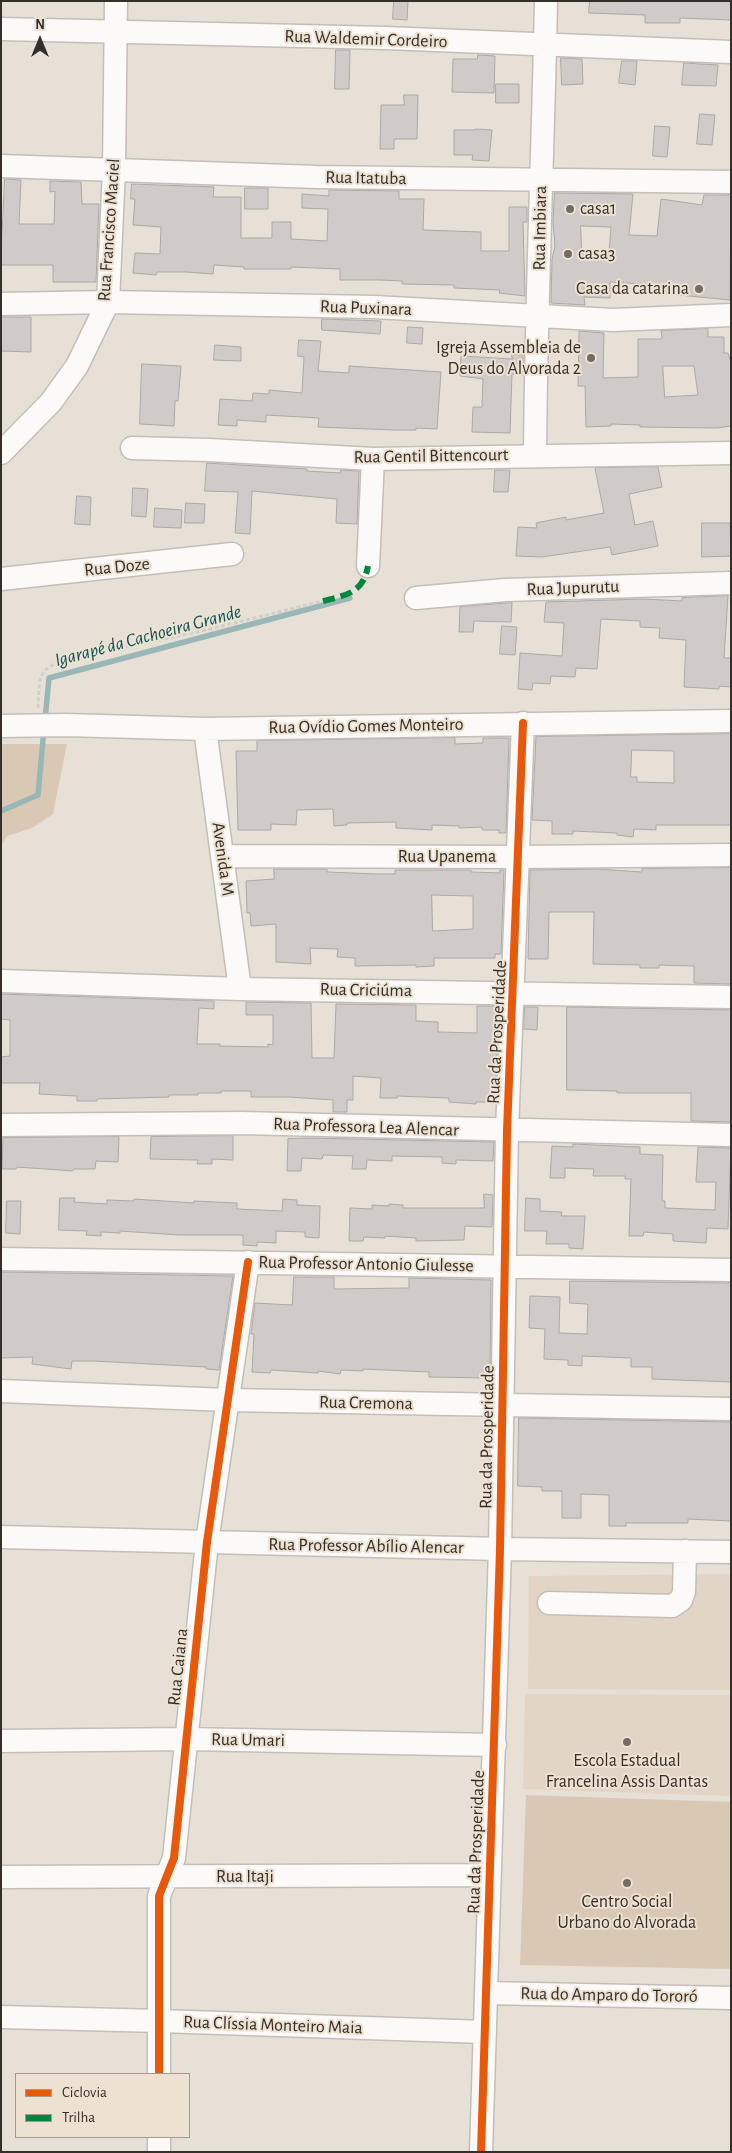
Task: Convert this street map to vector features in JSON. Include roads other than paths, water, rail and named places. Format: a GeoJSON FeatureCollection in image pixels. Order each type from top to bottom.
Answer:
{"type":"FeatureCollection","features":[{"type":"Feature","properties":{"kind":"street","name":"Rua Francisco Maciel"},"geometry":{"type":"LineString","coordinates":[[3,450],[51,402],[77,366],[108,302],[114,169],[116,1]]}},
{"type":"Feature","properties":{"kind":"street","name":"Rua Imbiara"},"geometry":{"type":"LineString","coordinates":[[535,455],[536,317],[540,249],[546,1]]}},
{"type":"Feature","properties":{"kind":"street","name":"Rua Waldemir Cordeiro"},"geometry":{"type":"LineString","coordinates":[[1,29],[386,38],[545,46],[731,52]]}},
{"type":"Feature","properties":{"kind":"street","name":"Rua Itatuba"},"geometry":{"type":"LineString","coordinates":[[1,166],[317,177],[731,182]]}},
{"type":"Feature","properties":{"kind":"street","name":"Rua Puxinara"},"geometry":{"type":"LineString","coordinates":[[1,304],[108,302],[374,307],[613,320],[731,315]]}},
{"type":"Feature","properties":{"kind":"street","name":"Rua Gentil Bittencourt"},"geometry":{"type":"LineString","coordinates":[[132,448],[374,459],[731,453]]}},
{"type":"Feature","properties":{"kind":"street"},"geometry":{"type":"LineString","coordinates":[[368,566],[374,459]]}},
{"type":"Feature","properties":{"kind":"street","name":"Rua Doze"},"geometry":{"type":"LineString","coordinates":[[1,579],[232,554]]}},
{"type":"Feature","properties":{"kind":"street","name":"Rua Jupurutu"},"geometry":{"type":"LineString","coordinates":[[416,598],[505,590],[731,583]]}},
{"type":"Feature","properties":{"kind":"street","name":"Rua Ovídio Gomes Monteiro"},"geometry":{"type":"LineString","coordinates":[[1,726],[66,725],[205,729],[731,720]]}},
{"type":"Feature","properties":{"kind":"street","name":"Rua da Prosperidade"},"geometry":{"type":"LineString","coordinates":[[481,2152],[500,1549],[507,1131],[514,992],[523,723]]}},
{"type":"Feature","properties":{"kind":"street","name":"Avenida M"},"geometry":{"type":"LineString","coordinates":[[205,729],[240,989]]}},
{"type":"Feature","properties":{"kind":"street","name":"Rua Upanema"},"geometry":{"type":"LineString","coordinates":[[222,856],[519,857],[731,855]]}},
{"type":"Feature","properties":{"kind":"street","name":"Rua Criciúma"},"geometry":{"type":"LineString","coordinates":[[1,981],[240,989],[731,997]]}},
{"type":"Feature","properties":{"kind":"street","name":"Rua Professora Lea Alencar"},"geometry":{"type":"LineString","coordinates":[[1,1125],[242,1123],[731,1135]]}},
{"type":"Feature","properties":{"kind":"street","name":"Rua Professor Antonio Giulesse"},"geometry":{"type":"LineString","coordinates":[[1,1259],[731,1270]]}},
{"type":"Feature","properties":{"kind":"street","name":"Rua Caiana"},"geometry":{"type":"LineString","coordinates":[[159,2073],[159,1896],[174,1858],[207,1542],[248,1262]]}},
{"type":"Feature","properties":{"kind":"street","name":"Rua Cremona"},"geometry":{"type":"LineString","coordinates":[[1,1391],[228,1400],[731,1409]]}},
{"type":"Feature","properties":{"kind":"street","name":"Rua Professor Abílio Alencar"},"geometry":{"type":"LineString","coordinates":[[1,1537],[500,1549],[731,1552]]}},
{"type":"Feature","properties":{"kind":"street"},"geometry":{"type":"LineString","coordinates":[[549,1603],[672,1606],[681,1600],[684,1592],[685,1551]]}},
{"type":"Feature","properties":{"kind":"street","name":"Rua Umari"},"geometry":{"type":"LineString","coordinates":[[1,1741],[186,1739],[495,1745]]}},
{"type":"Feature","properties":{"kind":"street","name":"Rua Itaji"},"geometry":{"type":"LineString","coordinates":[[1,1877],[489,1874]]}},
{"type":"Feature","properties":{"kind":"street","name":"Rua do Amparo do Tororó"},"geometry":{"type":"LineString","coordinates":[[486,1993],[731,1998]]}},
{"type":"Feature","properties":{"kind":"street","name":"Rua Clíssia Monteiro Maia"},"geometry":{"type":"LineString","coordinates":[[1,2017],[160,2020],[485,2032]]}},
{"type":"Feature","properties":{"kind":"street"},"geometry":{"type":"LineString","coordinates":[[159,2138],[159,2152]]}},
{"type":"Feature","properties":{"kind":"waterway","name":"Igarapé da Cachoeira Grande"},"geometry":{"type":"LineString","coordinates":[[45,720],[49,678],[350,598]]}},
{"type":"Feature","properties":{"kind":"waterway","name":"Igarapé da Cachoeira Grande"},"geometry":{"type":"LineString","coordinates":[[1,811],[38,795],[44,729]]}},
{"type":"Feature","properties":{"kind":"place","name":"casa1"},"geometry":{"type":"Point","coordinates":[570,209]}},
{"type":"Feature","properties":{"kind":"place","name":"casa3"},"geometry":{"type":"Point","coordinates":[568,254]}},
{"type":"Feature","properties":{"kind":"place","name":"Casa da catarina"},"geometry":{"type":"Point","coordinates":[699,289]}},
{"type":"Feature","properties":{"kind":"place","name":"Igreja Assembleia de Deus do Alvorada 2"},"geometry":{"type":"Point","coordinates":[591,358]}},
{"type":"Feature","properties":{"kind":"place","name":"Escola Estadual Francelina Assis Dantas"},"geometry":{"type":"Point","coordinates":[627,1742]}},
{"type":"Feature","properties":{"kind":"place","name":"Centro Social Urbano do Alvorada"},"geometry":{"type":"Point","coordinates":[627,1883]}}]}
